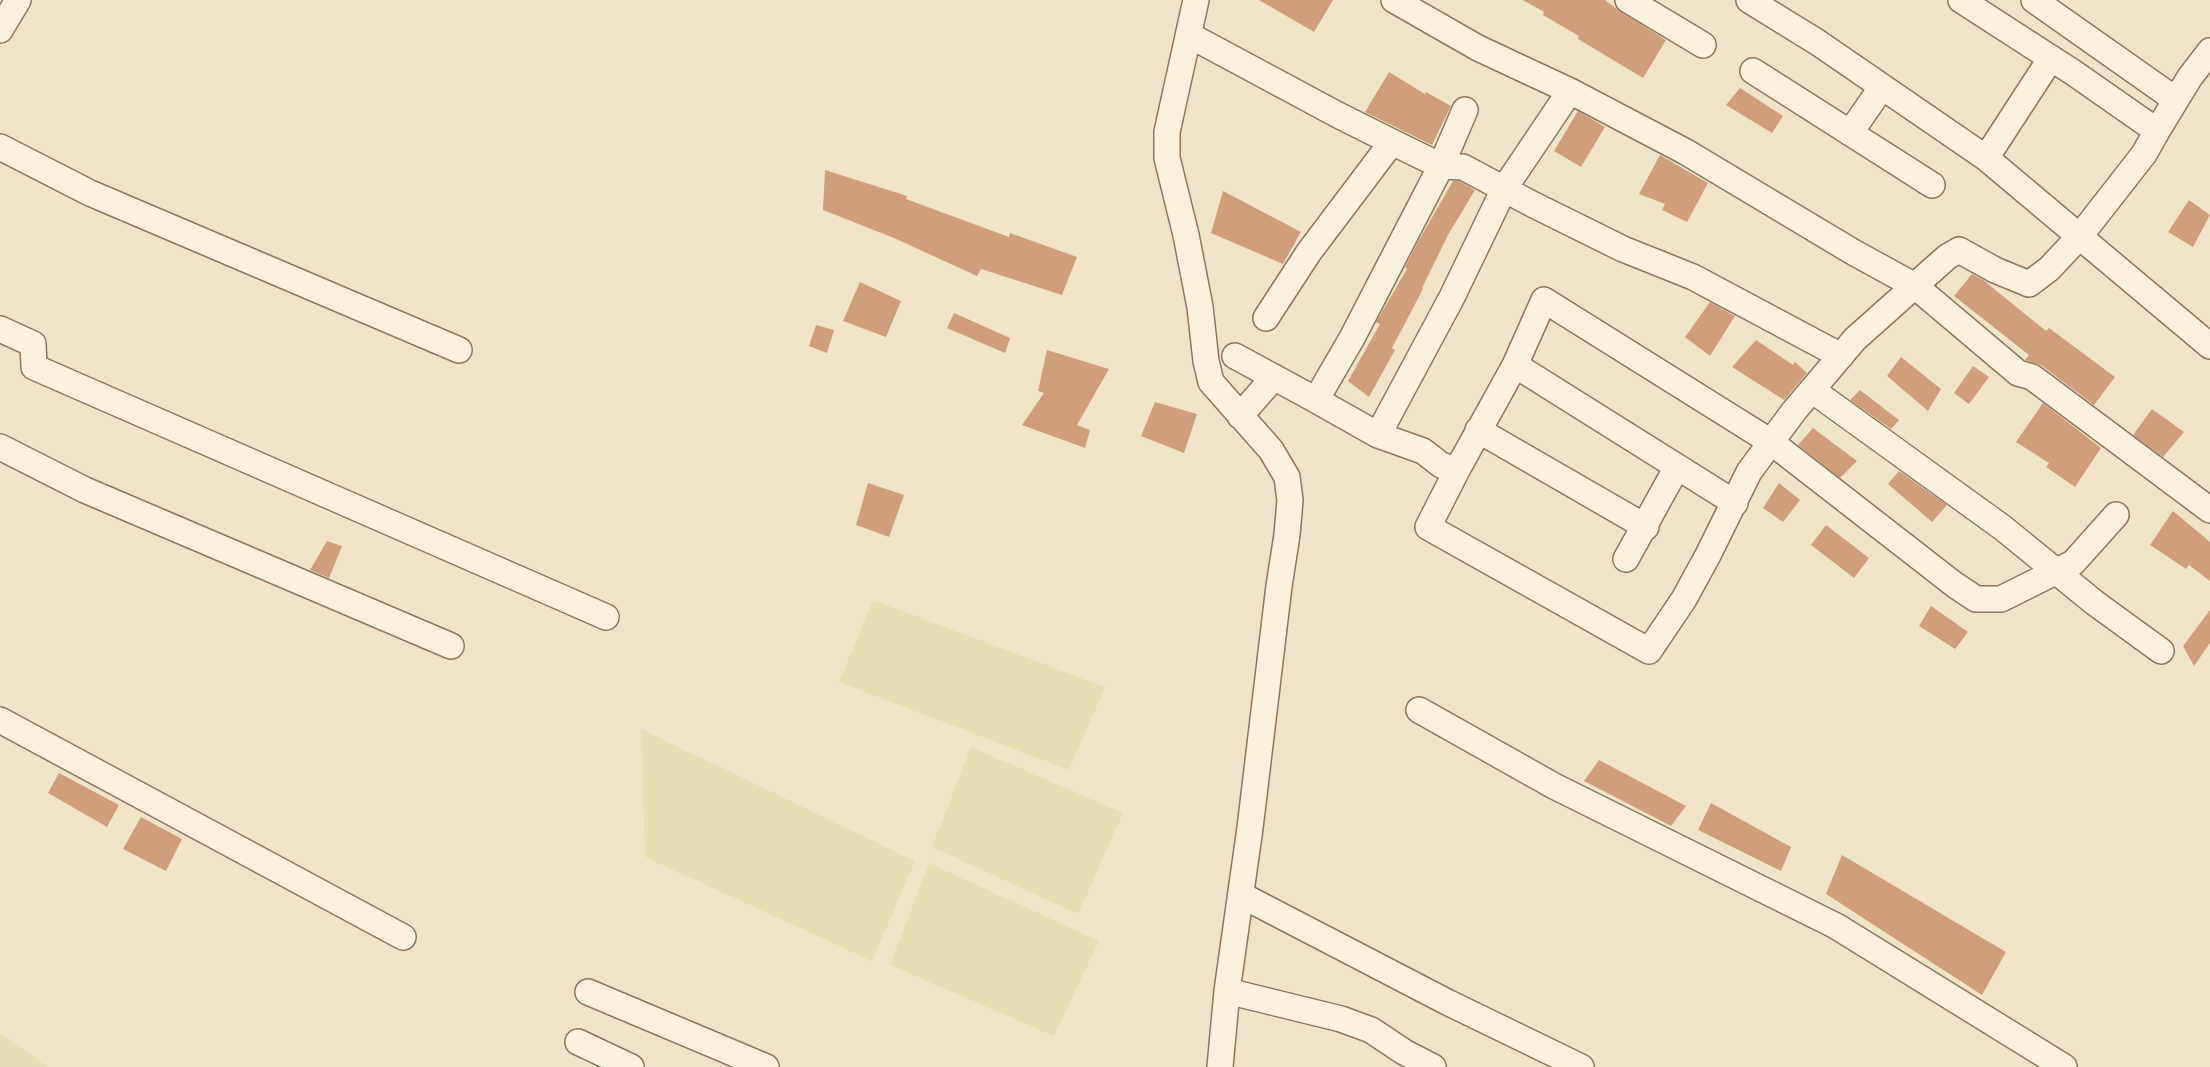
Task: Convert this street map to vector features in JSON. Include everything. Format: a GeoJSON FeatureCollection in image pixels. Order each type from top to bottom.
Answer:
{"type":"FeatureCollection","features":[{"type":"Feature","properties":{"kind":"street"},"geometry":{"type":"LineString","coordinates":[[0,30],[18,0]]}},
{"type":"Feature","properties":{"kind":"street"},"geometry":{"type":"LineString","coordinates":[[1196,0],[1167,132],[1167,158],[1186,235],[1200,307],[1206,361],[1211,382],[1271,450],[1287,477],[1290,500],[1220,1067]]}},
{"type":"Feature","properties":{"kind":"street"},"geometry":{"type":"LineString","coordinates":[[1394,0],[1478,48],[1570,91],[1686,152],[1853,252],[1915,286],[2018,372],[2032,377],[2210,510]]}},
{"type":"Feature","properties":{"kind":"street"},"geometry":{"type":"LineString","coordinates":[[1628,0],[1703,45]]}},
{"type":"Feature","properties":{"kind":"street"},"geometry":{"type":"LineString","coordinates":[[1748,0],[1817,42],[1986,158],[2210,346]]}},
{"type":"Feature","properties":{"kind":"street"},"geometry":{"type":"LineString","coordinates":[[1961,0],[2051,58],[2157,131]]}},
{"type":"Feature","properties":{"kind":"street"},"geometry":{"type":"LineString","coordinates":[[2034,0],[2176,100]]}},
{"type":"Feature","properties":{"kind":"street"},"geometry":{"type":"LineString","coordinates":[[1189,35],[1392,142],[1441,166],[1463,167],[1504,190],[1623,249],[1693,277],[1841,356]]}},
{"type":"Feature","properties":{"kind":"street"},"geometry":{"type":"LineString","coordinates":[[2116,515],[2073,563],[2001,599],[1976,598],[1955,585],[1771,442],[1544,300],[1515,365],[1456,470],[1428,527],[1649,651],[1684,599],[1735,503],[1749,472],[1771,442],[1812,390],[1855,339],[1947,257],[1959,250],[1995,270],[2029,284],[2049,269],[2080,236],[2144,154],[2176,100],[2210,52]]}},
{"type":"Feature","properties":{"kind":"street"},"geometry":{"type":"LineString","coordinates":[[1986,158],[2051,58]]}},
{"type":"Feature","properties":{"kind":"street"},"geometry":{"type":"LineString","coordinates":[[1753,71],[1932,186]]}},
{"type":"Feature","properties":{"kind":"street"},"geometry":{"type":"LineString","coordinates":[[1850,133],[1882,87]]}},
{"type":"Feature","properties":{"kind":"street"},"geometry":{"type":"LineString","coordinates":[[1378,435],[1452,297],[1504,190],[1570,91]]}},
{"type":"Feature","properties":{"kind":"street"},"geometry":{"type":"LineString","coordinates":[[1316,400],[1352,338],[1441,166],[1465,110]]}},
{"type":"Feature","properties":{"kind":"street"},"geometry":{"type":"LineString","coordinates":[[1266,318],[1309,252],[1392,142]]}},
{"type":"Feature","properties":{"kind":"street"},"geometry":{"type":"LineString","coordinates":[[0,147],[90,193],[459,350]]}},
{"type":"Feature","properties":{"kind":"street"},"geometry":{"type":"LineString","coordinates":[[0,329],[33,344],[34,367],[606,617]]}},
{"type":"Feature","properties":{"kind":"street"},"geometry":{"type":"LineString","coordinates":[[1235,356],[1378,435],[1423,451],[1441,465],[1456,470]]}},
{"type":"Feature","properties":{"kind":"street"},"geometry":{"type":"LineString","coordinates":[[1515,365],[1735,503]]}},
{"type":"Feature","properties":{"kind":"street"},"geometry":{"type":"LineString","coordinates":[[1240,416],[1274,377]]}},
{"type":"Feature","properties":{"kind":"street"},"geometry":{"type":"LineString","coordinates":[[1812,390],[2003,528],[2056,572],[2161,651]]}},
{"type":"Feature","properties":{"kind":"street"},"geometry":{"type":"LineString","coordinates":[[1478,430],[1646,527]]}},
{"type":"Feature","properties":{"kind":"street"},"geometry":{"type":"LineString","coordinates":[[0,447],[85,490],[451,646]]}},
{"type":"Feature","properties":{"kind":"street"},"geometry":{"type":"LineString","coordinates":[[1626,559],[1646,527],[1677,467]]}},
{"type":"Feature","properties":{"kind":"street"},"geometry":{"type":"LineString","coordinates":[[1419,710],[1554,786],[1836,926],[2064,1067]]}},
{"type":"Feature","properties":{"kind":"street"},"geometry":{"type":"LineString","coordinates":[[0,720],[403,936]]}},
{"type":"Feature","properties":{"kind":"street"},"geometry":{"type":"LineString","coordinates":[[1241,895],[1447,1002],[1582,1067]]}},
{"type":"Feature","properties":{"kind":"street"},"geometry":{"type":"LineString","coordinates":[[588,992],[766,1067]]}},
{"type":"Feature","properties":{"kind":"street"},"geometry":{"type":"LineString","coordinates":[[1228,992],[1342,1019],[1371,1030],[1404,1052],[1433,1067]]}},
{"type":"Feature","properties":{"kind":"street"},"geometry":{"type":"LineString","coordinates":[[578,1042],[631,1067]]}},
{"type":"Feature","properties":{"kind":"shaded area"},"geometry":{"type":"Polygon","coordinates":[[[873,600],[1105,687],[1069,770],[839,682],[873,600]]]}},
{"type":"Feature","properties":{"kind":"shaded area"},"geometry":{"type":"Polygon","coordinates":[[[641,729],[915,861],[872,961],[645,857],[641,729]]]}},
{"type":"Feature","properties":{"kind":"shaded area"},"geometry":{"type":"Polygon","coordinates":[[[971,747],[1123,813],[1078,914],[932,847],[971,747]]]}},
{"type":"Feature","properties":{"kind":"shaded area"},"geometry":{"type":"Polygon","coordinates":[[[929,863],[1099,941],[1054,1036],[890,965],[929,863]]]}},
{"type":"Feature","properties":{"kind":"shaded area"},"geometry":{"type":"Polygon","coordinates":[[[0,1033],[48,1067],[0,1067],[0,1033]]]}},
{"type":"Feature","properties":{"kind":"building"},"geometry":{"type":"Polygon","coordinates":[[[1259,0],[1333,0],[1314,32],[1259,0]]]}},
{"type":"Feature","properties":{"kind":"building"},"geometry":{"type":"Polygon","coordinates":[[[1523,0],[1605,0],[1666,40],[1643,78],[1578,39],[1579,36],[1543,15],[1544,12],[1523,0]]]}},
{"type":"Feature","properties":{"kind":"building"},"geometry":{"type":"Polygon","coordinates":[[[1389,72],[1425,94],[1426,92],[1451,106],[1432,145],[1365,112],[1389,72]]]}},
{"type":"Feature","properties":{"kind":"building"},"geometry":{"type":"Polygon","coordinates":[[[1740,88],[1783,116],[1772,133],[1726,105],[1740,88]]]}},
{"type":"Feature","properties":{"kind":"building"},"geometry":{"type":"Polygon","coordinates":[[[1578,111],[1605,127],[1581,167],[1554,151],[1578,111]]]}},
{"type":"Feature","properties":{"kind":"building"},"geometry":{"type":"Polygon","coordinates":[[[1660,155],[1708,183],[1687,222],[1662,210],[1665,204],[1639,194],[1660,155]]]}},
{"type":"Feature","properties":{"kind":"building"},"geometry":{"type":"Polygon","coordinates":[[[825,170],[907,196],[906,199],[1009,237],[1010,233],[1077,257],[1062,295],[981,269],[977,276],[894,238],[823,210],[825,170]]]}},
{"type":"Feature","properties":{"kind":"building"},"geometry":{"type":"Polygon","coordinates":[[[1453,181],[1459,181],[1475,190],[1448,235],[1423,289],[1392,348],[1395,350],[1369,397],[1348,381],[1380,324],[1376,322],[1407,269],[1405,267],[1419,240],[1453,181]]]}},
{"type":"Feature","properties":{"kind":"building"},"geometry":{"type":"Polygon","coordinates":[[[1223,191],[1301,232],[1283,264],[1211,233],[1223,191]]]}},
{"type":"Feature","properties":{"kind":"building"},"geometry":{"type":"Polygon","coordinates":[[[2189,200],[2210,215],[2193,247],[2168,232],[2189,200]]]}},
{"type":"Feature","properties":{"kind":"building"},"geometry":{"type":"Polygon","coordinates":[[[1972,274],[1983,280],[2046,331],[2049,328],[2115,377],[2094,405],[2041,365],[2025,360],[2029,355],[1954,296],[1972,274]]]}},
{"type":"Feature","properties":{"kind":"building"},"geometry":{"type":"Polygon","coordinates":[[[860,282],[901,301],[886,337],[843,321],[860,282]]]}},
{"type":"Feature","properties":{"kind":"building"},"geometry":{"type":"Polygon","coordinates":[[[1710,302],[1735,316],[1710,356],[1685,337],[1710,302]]]}},
{"type":"Feature","properties":{"kind":"building"},"geometry":{"type":"Polygon","coordinates":[[[954,313],[1010,338],[1005,353],[947,328],[954,313]]]}},
{"type":"Feature","properties":{"kind":"building"},"geometry":{"type":"Polygon","coordinates":[[[816,325],[834,330],[827,353],[809,346],[816,325]]]}},
{"type":"Feature","properties":{"kind":"building"},"geometry":{"type":"Polygon","coordinates":[[[1756,340],[1793,365],[1795,362],[1807,373],[1784,400],[1732,367],[1756,340]]]}},
{"type":"Feature","properties":{"kind":"building"},"geometry":{"type":"Polygon","coordinates":[[[1047,350],[1109,369],[1077,425],[1090,430],[1085,448],[1022,425],[1044,393],[1038,391],[1047,350]]]}},
{"type":"Feature","properties":{"kind":"building"},"geometry":{"type":"Polygon","coordinates":[[[1901,357],[1941,389],[1928,411],[1887,376],[1901,357]]]}},
{"type":"Feature","properties":{"kind":"building"},"geometry":{"type":"Polygon","coordinates":[[[1973,366],[1989,377],[1969,404],[1954,393],[1973,366]]]}},
{"type":"Feature","properties":{"kind":"building"},"geometry":{"type":"Polygon","coordinates":[[[1860,390],[1899,420],[1891,429],[1850,400],[1860,390]]]}},
{"type":"Feature","properties":{"kind":"building"},"geometry":{"type":"Polygon","coordinates":[[[1155,402],[1197,414],[1184,453],[1141,436],[1155,402]]]}},
{"type":"Feature","properties":{"kind":"building"},"geometry":{"type":"Polygon","coordinates":[[[2043,403],[2101,448],[2075,487],[2046,467],[2049,463],[2016,442],[2043,403]]]}},
{"type":"Feature","properties":{"kind":"building"},"geometry":{"type":"Polygon","coordinates":[[[2152,409],[2184,432],[2163,457],[2133,435],[2152,409]]]}},
{"type":"Feature","properties":{"kind":"building"},"geometry":{"type":"Polygon","coordinates":[[[1813,428],[1857,461],[1840,478],[1798,445],[1813,428]]]}},
{"type":"Feature","properties":{"kind":"building"},"geometry":{"type":"Polygon","coordinates":[[[1899,471],[1947,505],[1932,522],[1888,484],[1899,471]]]}},
{"type":"Feature","properties":{"kind":"building"},"geometry":{"type":"Polygon","coordinates":[[[868,483],[904,495],[889,537],[856,525],[868,483]]]}},
{"type":"Feature","properties":{"kind":"building"},"geometry":{"type":"Polygon","coordinates":[[[1779,483],[1800,500],[1783,522],[1763,508],[1779,483]]]}},
{"type":"Feature","properties":{"kind":"building"},"geometry":{"type":"Polygon","coordinates":[[[2173,511],[2210,542],[2210,581],[2189,565],[2186,569],[2150,545],[2173,511]]]}},
{"type":"Feature","properties":{"kind":"building"},"geometry":{"type":"Polygon","coordinates":[[[1826,525],[1869,558],[1854,578],[1811,545],[1826,525]]]}},
{"type":"Feature","properties":{"kind":"building"},"geometry":{"type":"Polygon","coordinates":[[[327,541],[342,546],[329,578],[310,570],[327,541]]]}},
{"type":"Feature","properties":{"kind":"building"},"geometry":{"type":"Polygon","coordinates":[[[1931,606],[1968,632],[1955,649],[1919,626],[1931,606]]]}},
{"type":"Feature","properties":{"kind":"building"},"geometry":{"type":"Polygon","coordinates":[[[2210,610],[2210,643],[2194,666],[2183,646],[2210,610]]]}},
{"type":"Feature","properties":{"kind":"building"},"geometry":{"type":"Polygon","coordinates":[[[1599,760],[1686,806],[1671,826],[1584,781],[1599,760]]]}},
{"type":"Feature","properties":{"kind":"building"},"geometry":{"type":"Polygon","coordinates":[[[59,773],[119,805],[107,827],[48,793],[59,773]]]}},
{"type":"Feature","properties":{"kind":"building"},"geometry":{"type":"Polygon","coordinates":[[[1711,803],[1791,847],[1781,871],[1698,830],[1711,803]]]}},
{"type":"Feature","properties":{"kind":"building"},"geometry":{"type":"Polygon","coordinates":[[[141,817],[182,839],[166,871],[123,849],[141,817]]]}},
{"type":"Feature","properties":{"kind":"building"},"geometry":{"type":"Polygon","coordinates":[[[1842,855],[2006,952],[1982,995],[1826,894],[1842,855]]]}}]}
